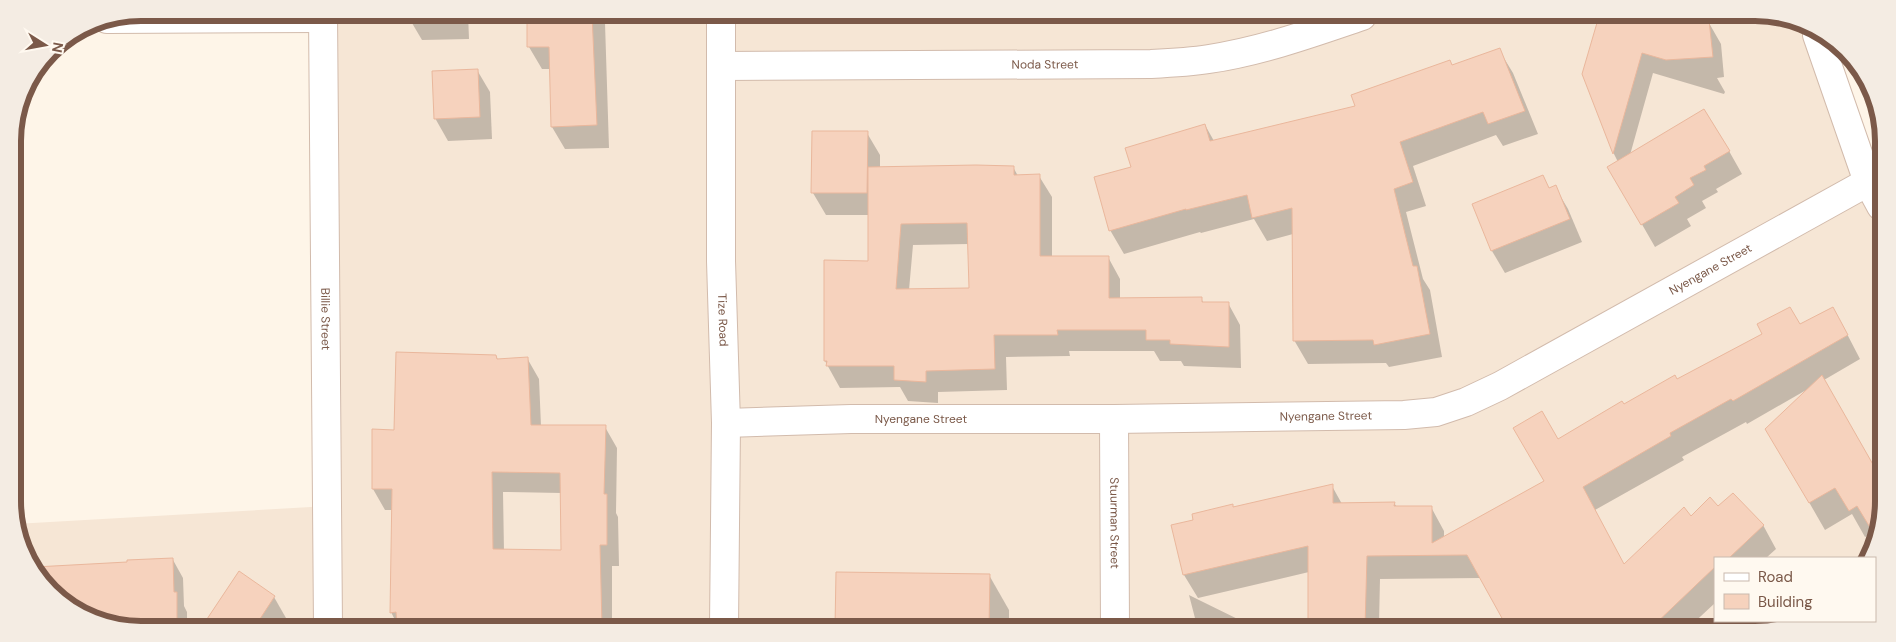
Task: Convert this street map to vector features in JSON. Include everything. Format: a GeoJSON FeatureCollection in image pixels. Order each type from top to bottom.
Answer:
{"type":"FeatureCollection","features":[{"type":"Feature","properties":{"kind":"street","name":"Billie Street"},"geometry":{"type":"LineString","coordinates":[[323,21],[328,621]]}},
{"type":"Feature","properties":{"kind":"street","name":"Tize Road"},"geometry":{"type":"LineString","coordinates":[[721,21],[721,261],[726,423],[724,621]]}},
{"type":"Feature","properties":{"kind":"street","name":"Noda Street"},"geometry":{"type":"LineString","coordinates":[[721,66],[1152,64],[1208,59],[1254,50],[1347,21]]}},
{"type":"Feature","properties":{"kind":"street"},"geometry":{"type":"LineString","coordinates":[[1819,39],[1868,182],[1875,195]]}},
{"type":"Feature","properties":{"kind":"street","name":"Nyengane Street"},"geometry":{"type":"LineString","coordinates":[[726,423],[850,419],[1114,419],[1394,415],[1436,412],[1466,402],[1500,386],[1868,182]]}},
{"type":"Feature","properties":{"kind":"street","name":"Stuurman Street"},"geometry":{"type":"LineString","coordinates":[[1114,419],[1115,620]]}},
{"type":"Feature","properties":{"kind":"shaded area"},"geometry":{"type":"Polygon","coordinates":[[[323,21],[1771,22],[1801,30],[1819,39],[1875,190],[1875,501],[1874,517],[1866,547],[1861,557],[1714,557],[1714,620],[141,621],[125,620],[95,612],[68,596],[56,586],[41,567],[28,539],[24,523],[328,506],[323,21]]]}},
{"type":"Feature","properties":{"kind":"building"},"geometry":{"type":"Polygon","coordinates":[[[527,21],[592,21],[597,125],[551,127],[549,47],[527,47],[527,21]]]}},
{"type":"Feature","properties":{"kind":"building"},"geometry":{"type":"Polygon","coordinates":[[[1598,21],[1709,21],[1713,57],[1666,60],[1642,53],[1613,154],[1582,74],[1598,21]]]}},
{"type":"Feature","properties":{"kind":"building"},"geometry":{"type":"Polygon","coordinates":[[[1500,48],[1525,111],[1488,124],[1483,112],[1400,142],[1413,182],[1394,189],[1413,266],[1417,266],[1430,334],[1374,345],[1373,340],[1293,341],[1292,208],[1252,218],[1247,195],[1186,209],[1109,231],[1094,177],[1131,167],[1125,148],[1205,124],[1210,141],[1355,106],[1351,95],[1450,60],[1452,65],[1500,48]]]}},
{"type":"Feature","properties":{"kind":"building"},"geometry":{"type":"Polygon","coordinates":[[[478,69],[480,117],[434,119],[432,71],[478,69]]]}},
{"type":"Feature","properties":{"kind":"building"},"geometry":{"type":"Polygon","coordinates":[[[1704,109],[1730,151],[1704,166],[1706,170],[1690,178],[1694,185],[1675,197],[1679,203],[1641,225],[1607,167],[1704,109]]]}},
{"type":"Feature","properties":{"kind":"building"},"geometry":{"type":"Polygon","coordinates":[[[812,131],[868,131],[867,193],[811,193],[812,131]]]}},
{"type":"Feature","properties":{"kind":"building"},"geometry":{"type":"Polygon","coordinates":[[[1014,166],[1014,175],[1040,174],[1040,256],[1109,256],[1109,298],[1202,297],[1202,302],[1229,302],[1229,347],[1170,344],[1170,340],[1146,340],[1146,330],[1057,330],[1058,335],[994,335],[995,369],[926,371],[926,382],[894,380],[894,366],[826,366],[827,361],[824,361],[824,260],[868,261],[868,167],[1014,166]],[[967,223],[901,224],[896,289],[969,288],[967,223]]]}},
{"type":"Feature","properties":{"kind":"building"},"geometry":{"type":"Polygon","coordinates":[[[1543,175],[1549,188],[1556,185],[1570,219],[1491,251],[1472,204],[1543,175]]]}},
{"type":"Feature","properties":{"kind":"building"},"geometry":{"type":"Polygon","coordinates":[[[1790,307],[1800,324],[1833,307],[1848,335],[1733,401],[1731,399],[1670,433],[1671,436],[1583,487],[1624,564],[1684,507],[1691,516],[1710,497],[1718,506],[1733,493],[1764,525],[1730,557],[1714,557],[1714,568],[1659,620],[1503,620],[1467,555],[1367,556],[1365,620],[1308,620],[1308,546],[1183,575],[1171,525],[1193,520],[1192,514],[1233,504],[1233,507],[1333,484],[1333,503],[1395,502],[1394,506],[1432,506],[1432,543],[1544,481],[1513,428],[1542,411],[1558,439],[1622,401],[1624,404],[1675,375],[1677,379],[1762,334],[1757,324],[1790,307]]]}},
{"type":"Feature","properties":{"kind":"building"},"geometry":{"type":"Polygon","coordinates":[[[396,352],[496,355],[497,359],[528,357],[531,425],[606,425],[604,494],[607,494],[607,545],[600,545],[602,621],[397,621],[396,612],[390,613],[392,489],[372,489],[372,429],[394,430],[396,352]],[[492,472],[493,549],[561,550],[560,473],[492,472]]]}},
{"type":"Feature","properties":{"kind":"building"},"geometry":{"type":"Polygon","coordinates":[[[1822,375],[1875,468],[1875,501],[1871,530],[1857,506],[1849,511],[1835,488],[1809,503],[1765,429],[1822,375]]]}},
{"type":"Feature","properties":{"kind":"building"},"geometry":{"type":"Polygon","coordinates":[[[173,558],[174,592],[177,592],[177,621],[125,620],[95,612],[81,605],[56,586],[41,567],[127,562],[127,560],[173,558]]]}},
{"type":"Feature","properties":{"kind":"building"},"geometry":{"type":"Polygon","coordinates":[[[239,571],[275,596],[259,621],[206,621],[239,571]]]}},
{"type":"Feature","properties":{"kind":"building"},"geometry":{"type":"Polygon","coordinates":[[[836,572],[990,574],[989,620],[835,621],[836,572]]]}}]}
